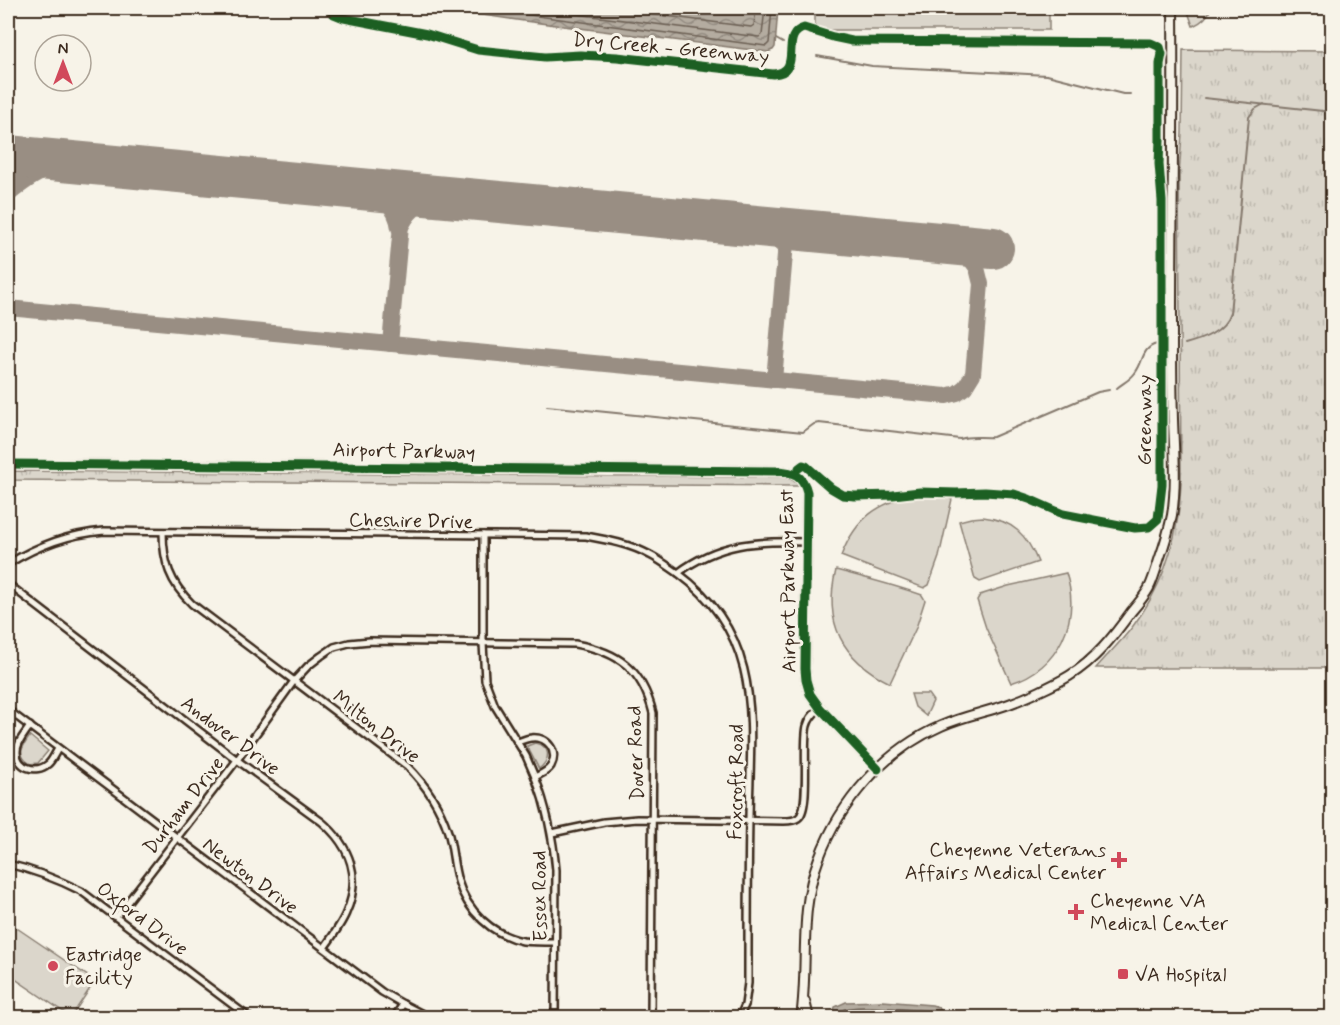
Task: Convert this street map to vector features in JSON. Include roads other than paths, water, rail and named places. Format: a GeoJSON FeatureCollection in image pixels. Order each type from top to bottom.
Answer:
{"type":"FeatureCollection","features":[{"type":"Feature","properties":{"kind":"main road"},"geometry":{"type":"LineString","coordinates":[[801,1017],[804,996],[806,908],[819,858],[833,827],[847,805],[878,769],[912,742],[942,726],[1010,704],[1067,677],[1084,665],[1102,649],[1149,587],[1165,544],[1172,515],[1174,487],[1173,8]]}},
{"type":"Feature","properties":{"kind":"main road","name":"Airport Parkway"},"geometry":{"type":"LineString","coordinates":[[8,464],[783,471],[799,475]]}},
{"type":"Feature","properties":{"kind":"main road","name":"Airport Parkway East"},"geometry":{"type":"LineString","coordinates":[[799,475],[805,483],[807,492],[806,680],[810,694],[820,708],[878,769]]}},
{"type":"Feature","properties":{"kind":"main road"},"geometry":{"type":"LineString","coordinates":[[804,996],[809,1017]]}},
{"type":"Feature","properties":{"kind":"street","name":"Cheshire Drive"},"geometry":{"type":"LineString","coordinates":[[8,564],[45,545],[87,533],[104,531],[566,535],[586,536],[630,546],[651,555],[678,573]]}},
{"type":"Feature","properties":{"kind":"street","name":"Milton Drive"},"geometry":{"type":"LineString","coordinates":[[163,532],[163,549],[172,579],[192,604],[407,766],[420,779],[437,804],[443,818],[449,833],[458,880],[474,913],[494,930],[509,937],[555,942]]}},
{"type":"Feature","properties":{"kind":"street","name":"Essex Road"},"geometry":{"type":"LineString","coordinates":[[483,535],[485,680],[495,706],[535,777],[552,833],[556,870],[555,1017]]}},
{"type":"Feature","properties":{"kind":"street"},"geometry":{"type":"LineString","coordinates":[[678,573],[693,561],[719,550],[747,544],[806,542]]}},
{"type":"Feature","properties":{"kind":"street","name":"Foxcroft Road"},"geometry":{"type":"LineString","coordinates":[[678,573],[692,583],[719,613],[736,645],[750,700],[748,983],[741,1016]]}},
{"type":"Feature","properties":{"kind":"street","name":"Andover Drive"},"geometry":{"type":"LineString","coordinates":[[8,584],[332,831],[347,851],[354,876],[351,901],[346,915],[324,948]]}},
{"type":"Feature","properties":{"kind":"street","name":"Dover Road"},"geometry":{"type":"LineString","coordinates":[[294,681],[308,666],[334,647],[370,641],[575,644],[597,648],[617,658],[631,669],[649,697],[653,713],[651,1017]]}},
{"type":"Feature","properties":{"kind":"street","name":"Durham Drive"},"geometry":{"type":"LineString","coordinates":[[116,917],[237,760],[294,681]]}},
{"type":"Feature","properties":{"kind":"street"},"geometry":{"type":"LineString","coordinates":[[552,833],[604,822],[652,819],[792,820],[799,818],[805,799],[806,728],[814,713],[820,708]]}},
{"type":"Feature","properties":{"kind":"street","name":"Newton Drive"},"geometry":{"type":"LineString","coordinates":[[8,710],[382,992],[430,1017]]}},
{"type":"Feature","properties":{"kind":"street"},"geometry":{"type":"LineString","coordinates":[[30,726],[17,750],[17,758],[22,765],[29,769],[39,769],[48,764],[58,749]]}},
{"type":"Feature","properties":{"kind":"street"},"geometry":{"type":"LineString","coordinates":[[517,742],[540,738],[552,747],[554,757],[551,765],[546,772],[535,777]]}},
{"type":"Feature","properties":{"kind":"street","name":"Oxford Drive"},"geometry":{"type":"LineString","coordinates":[[8,864],[54,877],[81,891],[250,1017]]}},
{"type":"Feature","properties":{"kind":"street"},"geometry":{"type":"LineString","coordinates":[[394,1017],[403,1004]]}},
{"type":"Feature","properties":{"kind":"water"},"geometry":{"type":"Polygon","coordinates":[[[435,8],[778,8],[775,47],[768,52],[435,8]]]}},
{"type":"Feature","properties":{"kind":"water"},"geometry":{"type":"Polygon","coordinates":[[[883,1001],[932,1005],[938,1007],[946,1017],[832,1017],[835,1007],[846,1002],[883,1001]]]}},
{"type":"Feature","properties":{"kind":"waterway"},"geometry":{"type":"LineString","coordinates":[[776,39],[783,43]]}},
{"type":"Feature","properties":{"kind":"waterway"},"geometry":{"type":"LineString","coordinates":[[817,56],[872,66],[1047,75],[1130,94]]}},
{"type":"Feature","properties":{"kind":"waterway"},"geometry":{"type":"LineString","coordinates":[[1204,98],[1332,112]]}},
{"type":"Feature","properties":{"kind":"waterway"},"geometry":{"type":"LineString","coordinates":[[1185,344],[1218,330],[1230,313],[1249,117],[1255,109],[1264,104]]}},
{"type":"Feature","properties":{"kind":"waterway"},"geometry":{"type":"LineString","coordinates":[[1117,388],[1129,380],[1138,369],[1145,352],[1157,344]]}},
{"type":"Feature","properties":{"kind":"waterway"},"geometry":{"type":"LineString","coordinates":[[547,406],[803,432],[819,423],[960,439],[993,437],[1098,392],[1109,390]]}},
{"type":"Feature","properties":{"kind":"place","name":"Cheyenne Veterans Affairs Medical Center"},"geometry":{"type":"Point","coordinates":[1119,860]}},
{"type":"Feature","properties":{"kind":"place","name":"Cheyenne VA Medical Center"},"geometry":{"type":"Point","coordinates":[1076,912]}},
{"type":"Feature","properties":{"kind":"place","name":"Eastridge Facility"},"geometry":{"type":"Point","coordinates":[53,966]}},
{"type":"Feature","properties":{"kind":"place","name":"VA Hospital"},"geometry":{"type":"Point","coordinates":[1123,974]}}]}
